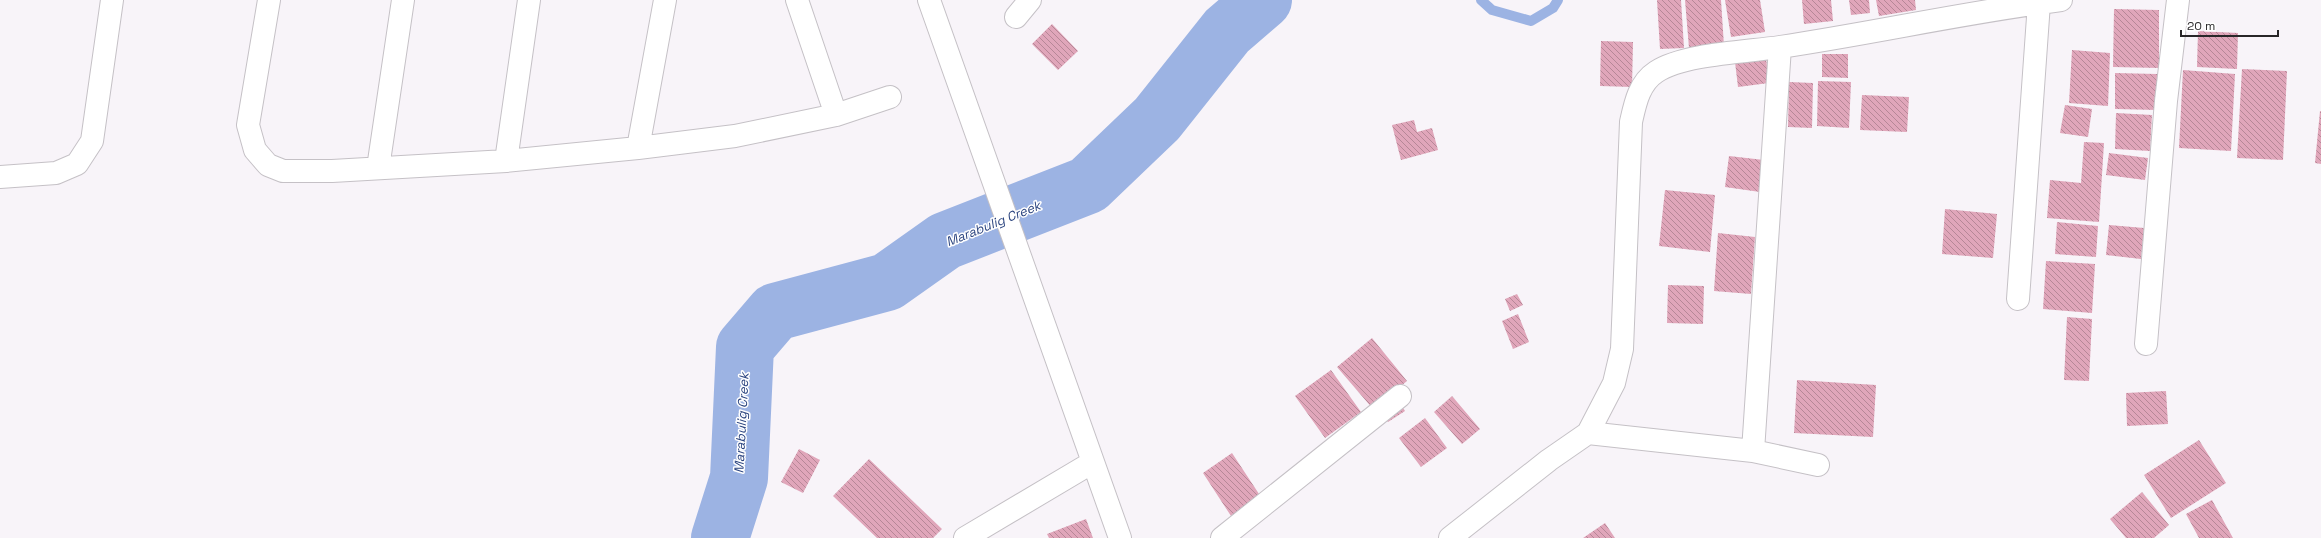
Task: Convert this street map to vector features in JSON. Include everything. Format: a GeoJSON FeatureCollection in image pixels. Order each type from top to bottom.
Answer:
{"type":"FeatureCollection","features":[{"type":"Feature","properties":{"kind":"street"},"geometry":{"type":"LineString","coordinates":[[0,177],[56,173],[77,164],[92,141],[112,0]]}},
{"type":"Feature","properties":{"kind":"street"},"geometry":{"type":"LineString","coordinates":[[269,0],[248,125],[256,150],[268,165],[283,171],[378,168],[506,160],[638,148],[735,136],[836,115],[890,97]]}},
{"type":"Feature","properties":{"kind":"street"},"geometry":{"type":"LineString","coordinates":[[378,168],[403,0]]}},
{"type":"Feature","properties":{"kind":"street"},"geometry":{"type":"LineString","coordinates":[[506,160],[529,0]]}},
{"type":"Feature","properties":{"kind":"street"},"geometry":{"type":"LineString","coordinates":[[638,148],[665,0]]}},
{"type":"Feature","properties":{"kind":"street"},"geometry":{"type":"LineString","coordinates":[[797,0],[836,115]]}},
{"type":"Feature","properties":{"kind":"street"},"geometry":{"type":"LineString","coordinates":[[929,0],[1015,246],[1120,538]]}},
{"type":"Feature","properties":{"kind":"street"},"geometry":{"type":"LineString","coordinates":[[1016,17],[1030,0]]}},
{"type":"Feature","properties":{"kind":"street"},"geometry":{"type":"LineString","coordinates":[[1450,538],[1549,460],[1588,433],[1614,383],[1622,348],[1631,122],[1638,92],[1655,72],[1678,63],[2062,0]]}},
{"type":"Feature","properties":{"kind":"street"},"geometry":{"type":"LineString","coordinates":[[2146,344],[2166,101],[2178,0]]}},
{"type":"Feature","properties":{"kind":"street"},"geometry":{"type":"LineString","coordinates":[[2018,299],[2039,3]]}},
{"type":"Feature","properties":{"kind":"street"},"geometry":{"type":"LineString","coordinates":[[1753,451],[1780,47]]}},
{"type":"Feature","properties":{"kind":"street"},"geometry":{"type":"LineString","coordinates":[[1222,538],[1400,396]]}},
{"type":"Feature","properties":{"kind":"street"},"geometry":{"type":"LineString","coordinates":[[1588,433],[1753,451],[1818,465]]}},
{"type":"Feature","properties":{"kind":"street"},"geometry":{"type":"LineString","coordinates":[[970,536],[1093,462]]}},
{"type":"Feature","properties":{"kind":"building"},"geometry":{"type":"Polygon","coordinates":[[[1657,0],[1681,0],[1684,48],[1660,49],[1657,0]]]}},
{"type":"Feature","properties":{"kind":"building"},"geometry":{"type":"Polygon","coordinates":[[[1685,0],[1721,0],[1724,46],[1689,48],[1685,0]]]}},
{"type":"Feature","properties":{"kind":"building"},"geometry":{"type":"Polygon","coordinates":[[[1725,0],[1760,0],[1765,32],[1731,37],[1725,0]]]}},
{"type":"Feature","properties":{"kind":"building"},"geometry":{"type":"Polygon","coordinates":[[[1802,0],[1831,0],[1833,21],[1804,24],[1802,0]]]}},
{"type":"Feature","properties":{"kind":"building"},"geometry":{"type":"Polygon","coordinates":[[[1849,0],[1869,0],[1870,13],[1851,15],[1849,0]]]}},
{"type":"Feature","properties":{"kind":"building"},"geometry":{"type":"Polygon","coordinates":[[[1876,0],[1915,0],[1916,10],[1879,16],[1876,0]]]}},
{"type":"Feature","properties":{"kind":"building"},"geometry":{"type":"Polygon","coordinates":[[[2114,9],[2159,10],[2159,68],[2113,67],[2114,9]]]}},
{"type":"Feature","properties":{"kind":"building"},"geometry":{"type":"Polygon","coordinates":[[[1052,24],[1078,51],[1058,70],[1032,44],[1052,24]]]}},
{"type":"Feature","properties":{"kind":"building"},"geometry":{"type":"Polygon","coordinates":[[[2198,31],[2238,33],[2237,69],[2197,67],[2198,31]]]}},
{"type":"Feature","properties":{"kind":"building"},"geometry":{"type":"Polygon","coordinates":[[[1601,41],[1633,42],[1632,87],[1600,86],[1601,41]]]}},
{"type":"Feature","properties":{"kind":"building"},"geometry":{"type":"Polygon","coordinates":[[[2072,50],[2110,53],[2108,106],[2069,103],[2072,50]]]}},
{"type":"Feature","properties":{"kind":"building"},"geometry":{"type":"Polygon","coordinates":[[[1822,54],[1848,54],[1848,78],[1822,77],[1822,54]]]}},
{"type":"Feature","properties":{"kind":"building"},"geometry":{"type":"Polygon","coordinates":[[[1766,58],[1769,83],[1738,87],[1735,62],[1766,58]]]}},
{"type":"Feature","properties":{"kind":"building"},"geometry":{"type":"Polygon","coordinates":[[[2242,69],[2287,71],[2283,160],[2237,158],[2242,69]]]}},
{"type":"Feature","properties":{"kind":"building"},"geometry":{"type":"Polygon","coordinates":[[[2183,70],[2235,74],[2231,151],[2179,148],[2183,70]]]}},
{"type":"Feature","properties":{"kind":"building"},"geometry":{"type":"Polygon","coordinates":[[[2115,73],[2157,74],[2157,110],[2115,109],[2115,73]]]}},
{"type":"Feature","properties":{"kind":"building"},"geometry":{"type":"Polygon","coordinates":[[[1818,81],[1851,82],[1849,128],[1817,126],[1818,81]]]}},
{"type":"Feature","properties":{"kind":"building"},"geometry":{"type":"Polygon","coordinates":[[[1789,82],[1813,83],[1812,128],[1788,127],[1789,82]]]}},
{"type":"Feature","properties":{"kind":"building"},"geometry":{"type":"Polygon","coordinates":[[[1862,95],[1909,97],[1907,132],[1860,130],[1862,95]]]}},
{"type":"Feature","properties":{"kind":"building"},"geometry":{"type":"Polygon","coordinates":[[[2065,105],[2092,109],[2088,137],[2060,133],[2065,105]]]}},
{"type":"Feature","properties":{"kind":"building"},"geometry":{"type":"Polygon","coordinates":[[[2321,111],[2321,164],[2315,163],[2321,111]]]}},
{"type":"Feature","properties":{"kind":"building"},"geometry":{"type":"Polygon","coordinates":[[[2116,113],[2152,115],[2150,151],[2115,149],[2116,113]]]}},
{"type":"Feature","properties":{"kind":"building"},"geometry":{"type":"Polygon","coordinates":[[[1414,120],[1417,132],[1432,128],[1438,150],[1401,160],[1392,125],[1414,120]]]}},
{"type":"Feature","properties":{"kind":"building"},"geometry":{"type":"Polygon","coordinates":[[[2084,142],[2104,143],[2099,222],[2047,218],[2050,180],[2081,183],[2084,142]]]}},
{"type":"Feature","properties":{"kind":"building"},"geometry":{"type":"Polygon","coordinates":[[[2109,153],[2148,158],[2145,180],[2106,175],[2109,153]]]}},
{"type":"Feature","properties":{"kind":"building"},"geometry":{"type":"Polygon","coordinates":[[[1729,156],[1764,160],[1760,192],[1725,187],[1729,156]]]}},
{"type":"Feature","properties":{"kind":"building"},"geometry":{"type":"Polygon","coordinates":[[[1665,190],[1715,195],[1710,252],[1659,246],[1665,190]]]}},
{"type":"Feature","properties":{"kind":"building"},"geometry":{"type":"Polygon","coordinates":[[[1945,209],[1997,214],[1993,258],[1942,254],[1945,209]]]}},
{"type":"Feature","properties":{"kind":"building"},"geometry":{"type":"Polygon","coordinates":[[[2057,222],[2098,226],[2096,257],[2055,254],[2057,222]]]}},
{"type":"Feature","properties":{"kind":"building"},"geometry":{"type":"Polygon","coordinates":[[[2109,225],[2144,228],[2141,259],[2106,255],[2109,225]]]}},
{"type":"Feature","properties":{"kind":"building"},"geometry":{"type":"Polygon","coordinates":[[[1718,233],[1755,237],[1751,294],[1714,291],[1718,233]]]}},
{"type":"Feature","properties":{"kind":"building"},"geometry":{"type":"Polygon","coordinates":[[[2046,261],[2095,264],[2092,313],[2043,309],[2046,261]]]}},
{"type":"Feature","properties":{"kind":"building"},"geometry":{"type":"Polygon","coordinates":[[[1668,285],[1704,286],[1703,324],[1667,323],[1668,285]]]}},
{"type":"Feature","properties":{"kind":"building"},"geometry":{"type":"Polygon","coordinates":[[[1517,294],[1523,305],[1510,311],[1505,299],[1517,294]]]}},
{"type":"Feature","properties":{"kind":"building"},"geometry":{"type":"Polygon","coordinates":[[[1518,314],[1529,342],[1513,349],[1502,321],[1518,314]]]}},
{"type":"Feature","properties":{"kind":"building"},"geometry":{"type":"Polygon","coordinates":[[[2067,317],[2092,319],[2089,381],[2064,380],[2067,317]]]}},
{"type":"Feature","properties":{"kind":"building"},"geometry":{"type":"Polygon","coordinates":[[[1372,338],[1407,381],[1373,409],[1337,367],[1372,338]]]}},
{"type":"Feature","properties":{"kind":"building"},"geometry":{"type":"Polygon","coordinates":[[[1331,370],[1361,412],[1325,438],[1295,396],[1331,370]]]}},
{"type":"Feature","properties":{"kind":"building"},"geometry":{"type":"Polygon","coordinates":[[[1797,380],[1876,385],[1873,437],[1794,433],[1797,380]]]}},
{"type":"Feature","properties":{"kind":"building"},"geometry":{"type":"Polygon","coordinates":[[[2166,391],[2168,424],[2127,426],[2126,393],[2166,391]]]}},
{"type":"Feature","properties":{"kind":"building"},"geometry":{"type":"Polygon","coordinates":[[[1452,396],[1480,429],[1462,444],[1434,412],[1452,396]]]}},
{"type":"Feature","properties":{"kind":"building"},"geometry":{"type":"Polygon","coordinates":[[[1400,403],[1405,411],[1388,422],[1384,416],[1400,403]]]}},
{"type":"Feature","properties":{"kind":"building"},"geometry":{"type":"Polygon","coordinates":[[[1425,418],[1447,448],[1421,467],[1399,438],[1425,418]]]}},
{"type":"Feature","properties":{"kind":"building"},"geometry":{"type":"Polygon","coordinates":[[[2199,440],[2226,483],[2171,518],[2144,475],[2199,440]]]}},
{"type":"Feature","properties":{"kind":"building"},"geometry":{"type":"Polygon","coordinates":[[[799,449],[820,460],[803,493],[781,482],[799,449]]]}},
{"type":"Feature","properties":{"kind":"building"},"geometry":{"type":"Polygon","coordinates":[[[1232,453],[1261,497],[1231,516],[1203,473],[1232,453]]]}},
{"type":"Feature","properties":{"kind":"building"},"geometry":{"type":"Polygon","coordinates":[[[869,459],[942,529],[933,538],[877,538],[833,496],[869,459]]]}},
{"type":"Feature","properties":{"kind":"building"},"geometry":{"type":"Polygon","coordinates":[[[2142,492],[2169,525],[2154,538],[2126,538],[2110,519],[2142,492]]]}},
{"type":"Feature","properties":{"kind":"building"},"geometry":{"type":"Polygon","coordinates":[[[2212,500],[2233,538],[2199,538],[2186,514],[2212,500]]]}},
{"type":"Feature","properties":{"kind":"building"},"geometry":{"type":"Polygon","coordinates":[[[1086,519],[1093,538],[1049,538],[1047,534],[1086,519]]]}},
{"type":"Feature","properties":{"kind":"building"},"geometry":{"type":"Polygon","coordinates":[[[1605,523],[1615,538],[1583,538],[1605,523]]]}},
{"type":"Feature","properties":{"kind":"waterway","name":"Marabulig Creek"},"geometry":{"type":"LineString","coordinates":[[720,538],[739,478],[745,347],[775,312],[887,282],[945,241],[1088,185],[1157,119],[1227,31],[1263,0]]}},
{"type":"Feature","properties":{"kind":"waterway","name":"Marabulig Creek"},"geometry":{"type":"LineString","coordinates":[[1481,0],[1492,10],[1531,21],[1553,8],[1558,0]]}}]}
